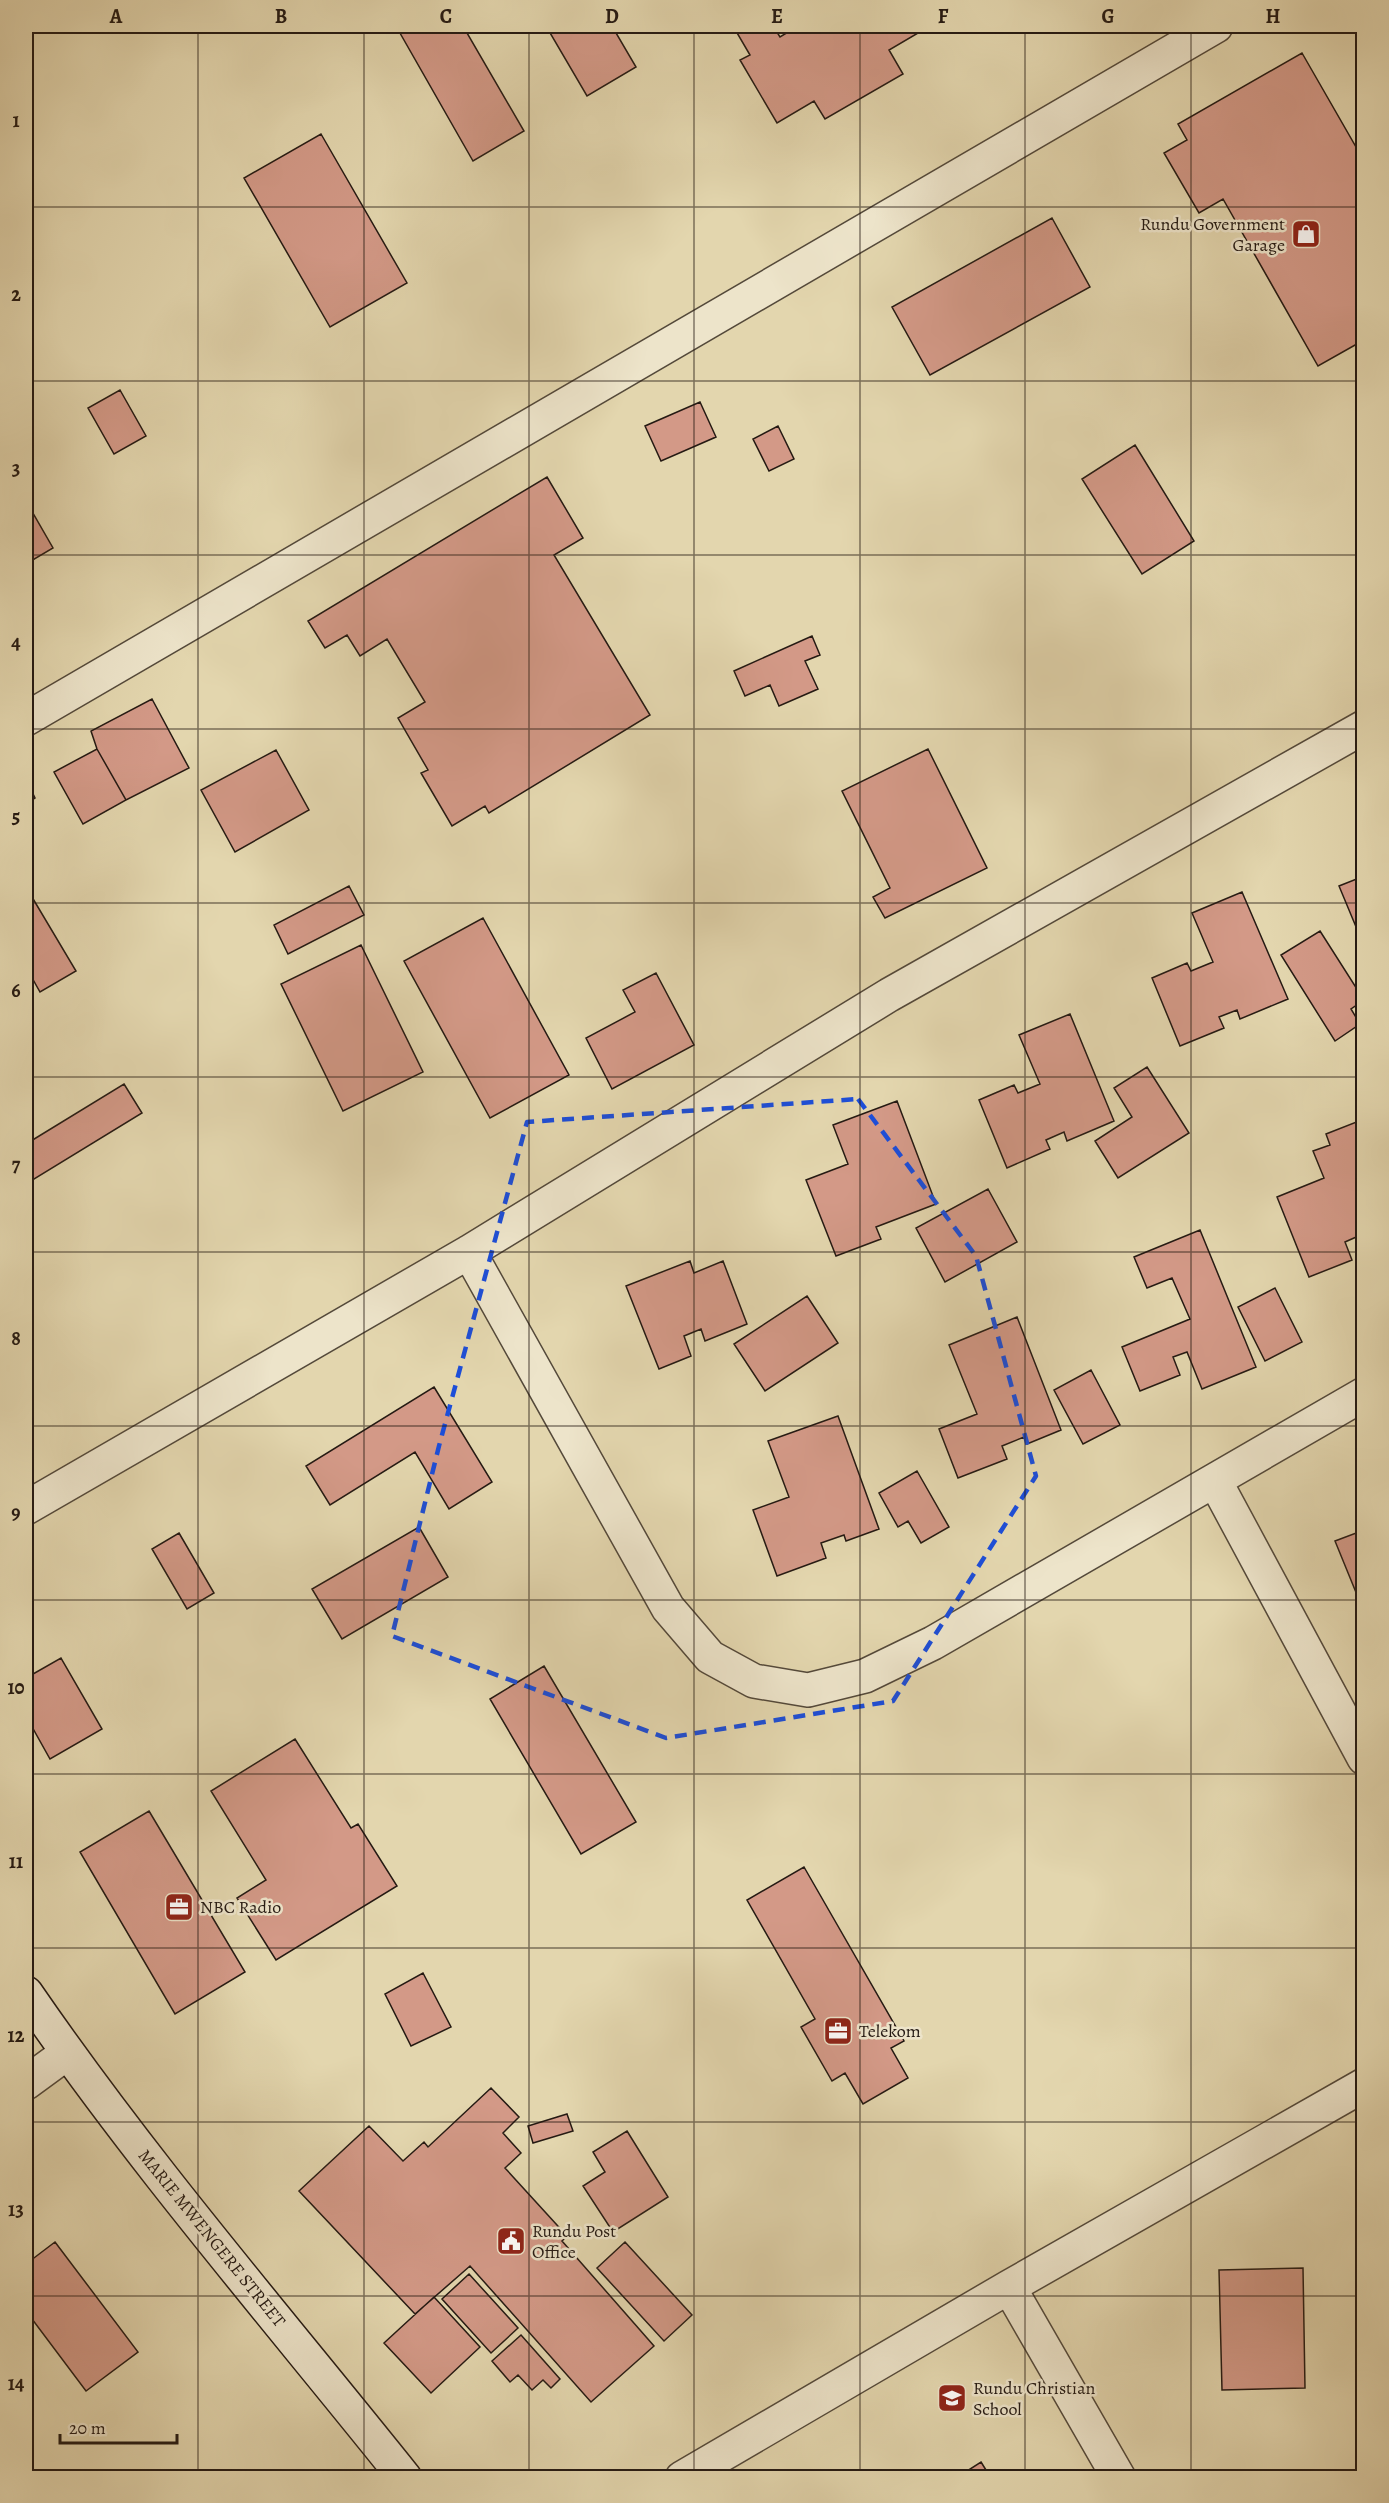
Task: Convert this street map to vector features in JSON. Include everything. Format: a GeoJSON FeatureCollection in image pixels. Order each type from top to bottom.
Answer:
{"type":"FeatureCollection","features":[{"type":"Feature","properties":{"kind":"street"},"geometry":{"type":"LineString","coordinates":[[26,719],[1216,26]]}},
{"type":"Feature","properties":{"kind":"street"},"geometry":{"type":"LineString","coordinates":[[26,1508],[469,1252],[889,995],[1364,727]]}},
{"type":"Feature","properties":{"kind":"street"},"geometry":{"type":"LineString","coordinates":[[469,1252],[668,1608],[710,1657],[754,1682],[808,1690],[866,1676],[933,1643],[1364,1394]]}},
{"type":"Feature","properties":{"kind":"street"},"geometry":{"type":"LineString","coordinates":[[1215,1481],[1364,1758]]}},
{"type":"Feature","properties":{"kind":"street","name":"MARIE MWENGERE STREET"},"geometry":{"type":"LineString","coordinates":[[26,1993],[67,2053],[159,2172],[405,2478]]}},
{"type":"Feature","properties":{"kind":"street"},"geometry":{"type":"LineString","coordinates":[[26,2083],[67,2053]]}},
{"type":"Feature","properties":{"kind":"street"},"geometry":{"type":"LineString","coordinates":[[682,2478],[1009,2287],[1364,2085]]}},
{"type":"Feature","properties":{"kind":"street"},"geometry":{"type":"LineString","coordinates":[[1009,2287],[1119,2478]]}},
{"type":"Feature","properties":{"kind":"highlighted area"},"geometry":{"type":"Polygon","coordinates":[[[858,1099],[976,1256],[1036,1476],[893,1701],[666,1738],[392,1636],[439,1446],[527,1122],[858,1099]]]}},
{"type":"Feature","properties":{"kind":"building"},"geometry":{"type":"Polygon","coordinates":[[[396,26],[463,26],[524,131],[473,161],[396,26]]]}},
{"type":"Feature","properties":{"kind":"building"},"geometry":{"type":"Polygon","coordinates":[[[546,26],[612,26],[636,67],[587,96],[546,26]]]}},
{"type":"Feature","properties":{"kind":"building"},"geometry":{"type":"Polygon","coordinates":[[[690,26],[704,26],[693,32],[690,26]]]}},
{"type":"Feature","properties":{"kind":"building"},"geometry":{"type":"Polygon","coordinates":[[[733,26],[773,26],[780,37],[798,26],[930,26],[889,50],[903,74],[825,119],[814,101],[777,123],[740,60],[750,55],[733,26]]]}},
{"type":"Feature","properties":{"kind":"building"},"geometry":{"type":"Polygon","coordinates":[[[1302,53],[1364,161],[1364,340],[1318,366],[1223,199],[1199,213],[1164,153],[1187,140],[1178,124],[1302,53]]]}},
{"type":"Feature","properties":{"kind":"building"},"geometry":{"type":"Polygon","coordinates":[[[321,134],[407,283],[330,327],[244,178],[321,134]]]}},
{"type":"Feature","properties":{"kind":"building"},"geometry":{"type":"Polygon","coordinates":[[[1052,218],[1090,287],[930,375],[892,307],[1052,218]]]}},
{"type":"Feature","properties":{"kind":"building"},"geometry":{"type":"Polygon","coordinates":[[[120,390],[146,436],[114,454],[88,408],[120,390]]]}},
{"type":"Feature","properties":{"kind":"building"},"geometry":{"type":"Polygon","coordinates":[[[700,402],[716,437],[661,461],[645,426],[700,402]]]}},
{"type":"Feature","properties":{"kind":"building"},"geometry":{"type":"Polygon","coordinates":[[[778,426],[794,459],[769,471],[753,439],[778,426]]]}},
{"type":"Feature","properties":{"kind":"building"},"geometry":{"type":"Polygon","coordinates":[[[1135,445],[1194,541],[1142,574],[1082,479],[1135,445]]]}},
{"type":"Feature","properties":{"kind":"building"},"geometry":{"type":"Polygon","coordinates":[[[547,477],[583,538],[554,555],[650,715],[489,813],[485,806],[452,826],[421,773],[428,770],[398,718],[425,702],[387,639],[360,656],[347,635],[325,648],[308,621],[547,477]]]}},
{"type":"Feature","properties":{"kind":"building"},"geometry":{"type":"Polygon","coordinates":[[[26,501],[53,548],[26,564],[26,501]]]}},
{"type":"Feature","properties":{"kind":"building"},"geometry":{"type":"Polygon","coordinates":[[[812,636],[820,655],[805,661],[818,689],[779,706],[770,685],[745,696],[734,671],[812,636]]]}},
{"type":"Feature","properties":{"kind":"building"},"geometry":{"type":"Polygon","coordinates":[[[152,699],[189,768],[126,800],[97,749],[91,731],[152,699]]]}},
{"type":"Feature","properties":{"kind":"building"},"geometry":{"type":"Polygon","coordinates":[[[97,749],[126,800],[83,824],[54,772],[97,749]]]}},
{"type":"Feature","properties":{"kind":"building"},"geometry":{"type":"Polygon","coordinates":[[[928,749],[987,868],[885,918],[873,897],[890,888],[842,791],[928,749]]]}},
{"type":"Feature","properties":{"kind":"building"},"geometry":{"type":"Polygon","coordinates":[[[276,750],[309,810],[235,852],[201,790],[276,750]]]}},
{"type":"Feature","properties":{"kind":"building"},"geometry":{"type":"Polygon","coordinates":[[[26,779],[35,798],[26,804],[26,779]]]}},
{"type":"Feature","properties":{"kind":"building"},"geometry":{"type":"Polygon","coordinates":[[[1364,876],[1364,946],[1339,886],[1364,876]]]}},
{"type":"Feature","properties":{"kind":"building"},"geometry":{"type":"Polygon","coordinates":[[[349,886],[364,915],[288,954],[274,925],[349,886]]]}},
{"type":"Feature","properties":{"kind":"building"},"geometry":{"type":"Polygon","coordinates":[[[26,887],[76,971],[40,992],[26,967],[26,887]]]}},
{"type":"Feature","properties":{"kind":"building"},"geometry":{"type":"Polygon","coordinates":[[[1242,892],[1288,999],[1240,1019],[1237,1010],[1219,1017],[1224,1028],[1180,1046],[1152,978],[1187,963],[1191,971],[1213,962],[1192,913],[1242,892]]]}},
{"type":"Feature","properties":{"kind":"building"},"geometry":{"type":"Polygon","coordinates":[[[483,918],[569,1075],[490,1118],[404,961],[483,918]]]}},
{"type":"Feature","properties":{"kind":"building"},"geometry":{"type":"Polygon","coordinates":[[[1320,931],[1364,1000],[1351,1009],[1360,1024],[1335,1041],[1281,955],[1320,931]]]}},
{"type":"Feature","properties":{"kind":"building"},"geometry":{"type":"Polygon","coordinates":[[[361,945],[423,1072],[343,1111],[281,984],[361,945]]]}},
{"type":"Feature","properties":{"kind":"building"},"geometry":{"type":"Polygon","coordinates":[[[656,973],[694,1045],[612,1089],[586,1038],[635,1012],[623,990],[656,973]]]}},
{"type":"Feature","properties":{"kind":"building"},"geometry":{"type":"Polygon","coordinates":[[[1070,1014],[1114,1121],[1067,1141],[1064,1132],[1046,1140],[1050,1149],[1007,1168],[979,1100],[1014,1085],[1018,1093],[1040,1084],[1019,1035],[1070,1014]]]}},
{"type":"Feature","properties":{"kind":"building"},"geometry":{"type":"Polygon","coordinates":[[[1147,1067],[1189,1133],[1118,1178],[1095,1141],[1132,1117],[1114,1088],[1147,1067]]]}},
{"type":"Feature","properties":{"kind":"building"},"geometry":{"type":"Polygon","coordinates":[[[124,1084],[142,1113],[26,1184],[26,1144],[124,1084]]]}},
{"type":"Feature","properties":{"kind":"building"},"geometry":{"type":"Polygon","coordinates":[[[897,1101],[936,1204],[876,1227],[881,1239],[836,1256],[806,1180],[848,1164],[833,1125],[897,1101]]]}},
{"type":"Feature","properties":{"kind":"building"},"geometry":{"type":"Polygon","coordinates":[[[1364,1119],[1364,1236],[1363,1234],[1345,1242],[1352,1260],[1309,1277],[1277,1197],[1324,1178],[1313,1151],[1330,1145],[1326,1134],[1364,1119]]]}},
{"type":"Feature","properties":{"kind":"building"},"geometry":{"type":"Polygon","coordinates":[[[988,1189],[1017,1242],[945,1282],[916,1228],[988,1189]]]}},
{"type":"Feature","properties":{"kind":"building"},"geometry":{"type":"Polygon","coordinates":[[[1200,1230],[1256,1367],[1202,1389],[1187,1352],[1173,1357],[1180,1375],[1140,1391],[1122,1347],[1190,1319],[1172,1278],[1147,1288],[1134,1257],[1200,1230]]]}},
{"type":"Feature","properties":{"kind":"building"},"geometry":{"type":"Polygon","coordinates":[[[690,1261],[694,1273],[723,1261],[747,1324],[705,1341],[701,1329],[684,1336],[691,1356],[659,1369],[626,1286],[690,1261]]]}},
{"type":"Feature","properties":{"kind":"building"},"geometry":{"type":"Polygon","coordinates":[[[1275,1288],[1302,1342],[1265,1361],[1238,1307],[1275,1288]]]}},
{"type":"Feature","properties":{"kind":"building"},"geometry":{"type":"Polygon","coordinates":[[[807,1296],[838,1343],[765,1391],[734,1344],[807,1296]]]}},
{"type":"Feature","properties":{"kind":"building"},"geometry":{"type":"Polygon","coordinates":[[[1017,1317],[1061,1430],[1027,1444],[1024,1437],[1002,1446],[1007,1459],[958,1478],[939,1429],[977,1414],[949,1345],[1017,1317]]]}},
{"type":"Feature","properties":{"kind":"building"},"geometry":{"type":"Polygon","coordinates":[[[1091,1370],[1120,1425],[1083,1444],[1054,1390],[1091,1370]]]}},
{"type":"Feature","properties":{"kind":"building"},"geometry":{"type":"Polygon","coordinates":[[[434,1387],[492,1482],[449,1509],[415,1452],[330,1505],[306,1466],[434,1387]]]}},
{"type":"Feature","properties":{"kind":"building"},"geometry":{"type":"Polygon","coordinates":[[[838,1416],[879,1529],[846,1541],[844,1535],[821,1543],[826,1558],[777,1576],[753,1510],[789,1497],[768,1441],[838,1416]]]}},
{"type":"Feature","properties":{"kind":"building"},"geometry":{"type":"Polygon","coordinates":[[[917,1471],[949,1527],[921,1543],[908,1521],[898,1527],[879,1493],[917,1471]]]}},
{"type":"Feature","properties":{"kind":"building"},"geometry":{"type":"Polygon","coordinates":[[[419,1527],[448,1577],[342,1639],[312,1589],[419,1527]]]}},
{"type":"Feature","properties":{"kind":"building"},"geometry":{"type":"Polygon","coordinates":[[[1364,1530],[1364,1612],[1335,1541],[1364,1530]]]}},
{"type":"Feature","properties":{"kind":"building"},"geometry":{"type":"Polygon","coordinates":[[[179,1533],[214,1593],[187,1609],[152,1549],[179,1533]]]}},
{"type":"Feature","properties":{"kind":"building"},"geometry":{"type":"Polygon","coordinates":[[[61,1658],[102,1729],[50,1759],[26,1716],[26,1678],[61,1658]]]}},
{"type":"Feature","properties":{"kind":"building"},"geometry":{"type":"Polygon","coordinates":[[[544,1666],[636,1822],[581,1854],[490,1699],[544,1666]]]}},
{"type":"Feature","properties":{"kind":"building"},"geometry":{"type":"Polygon","coordinates":[[[295,1739],[351,1828],[358,1824],[397,1886],[276,1960],[237,1898],[266,1880],[211,1791],[295,1739]]]}},
{"type":"Feature","properties":{"kind":"building"},"geometry":{"type":"Polygon","coordinates":[[[149,1811],[245,1972],[175,2014],[80,1852],[149,1811]]]}},
{"type":"Feature","properties":{"kind":"building"},"geometry":{"type":"Polygon","coordinates":[[[804,1867],[904,2041],[891,2048],[908,2078],[863,2104],[845,2073],[832,2081],[801,2027],[815,2019],[747,1900],[804,1867]]]}},
{"type":"Feature","properties":{"kind":"building"},"geometry":{"type":"Polygon","coordinates":[[[423,1973],[451,2027],[411,2046],[385,1994],[423,1973]]]}},
{"type":"Feature","properties":{"kind":"building"},"geometry":{"type":"Polygon","coordinates":[[[491,2088],[519,2117],[503,2133],[521,2153],[505,2168],[567,2236],[562,2241],[654,2346],[591,2402],[470,2266],[415,2314],[299,2191],[369,2126],[403,2161],[424,2142],[428,2147],[491,2088]]]}},
{"type":"Feature","properties":{"kind":"building"},"geometry":{"type":"Polygon","coordinates":[[[567,2114],[573,2131],[533,2143],[528,2126],[567,2114]]]}},
{"type":"Feature","properties":{"kind":"building"},"geometry":{"type":"Polygon","coordinates":[[[627,2131],[668,2197],[613,2232],[583,2186],[605,2172],[593,2152],[627,2131]]]}},
{"type":"Feature","properties":{"kind":"building"},"geometry":{"type":"Polygon","coordinates":[[[55,2242],[138,2352],[86,2391],[26,2311],[26,2264],[55,2242]]]}},
{"type":"Feature","properties":{"kind":"building"},"geometry":{"type":"Polygon","coordinates":[[[625,2242],[692,2315],[664,2341],[597,2268],[625,2242]]]}},
{"type":"Feature","properties":{"kind":"building"},"geometry":{"type":"Polygon","coordinates":[[[1303,2268],[1305,2388],[1222,2390],[1219,2270],[1303,2268]]]}},
{"type":"Feature","properties":{"kind":"building"},"geometry":{"type":"Polygon","coordinates":[[[469,2274],[518,2328],[491,2353],[442,2299],[469,2274]]]}},
{"type":"Feature","properties":{"kind":"building"},"geometry":{"type":"Polygon","coordinates":[[[434,2297],[480,2347],[431,2393],[384,2343],[434,2297]]]}},
{"type":"Feature","properties":{"kind":"building"},"geometry":{"type":"Polygon","coordinates":[[[521,2335],[560,2379],[551,2388],[543,2380],[532,2390],[518,2375],[510,2382],[492,2361],[521,2335]]]}},
{"type":"Feature","properties":{"kind":"building"},"geometry":{"type":"Polygon","coordinates":[[[981,2462],[991,2478],[956,2478],[981,2462]]]}},
{"type":"Feature","properties":{"kind":"place","name":"Rundu Government Garage"},"geometry":{"type":"Point","coordinates":[1306,234]}},
{"type":"Feature","properties":{"kind":"place","name":"NBC Radio"},"geometry":{"type":"Point","coordinates":[179,1907]}},
{"type":"Feature","properties":{"kind":"place","name":"Telekom"},"geometry":{"type":"Point","coordinates":[838,2031]}},
{"type":"Feature","properties":{"kind":"place","name":"Rundu Post Office"},"geometry":{"type":"Point","coordinates":[511,2241]}},
{"type":"Feature","properties":{"kind":"place","name":"Rundu Christian School"},"geometry":{"type":"Point","coordinates":[952,2398]}}]}
